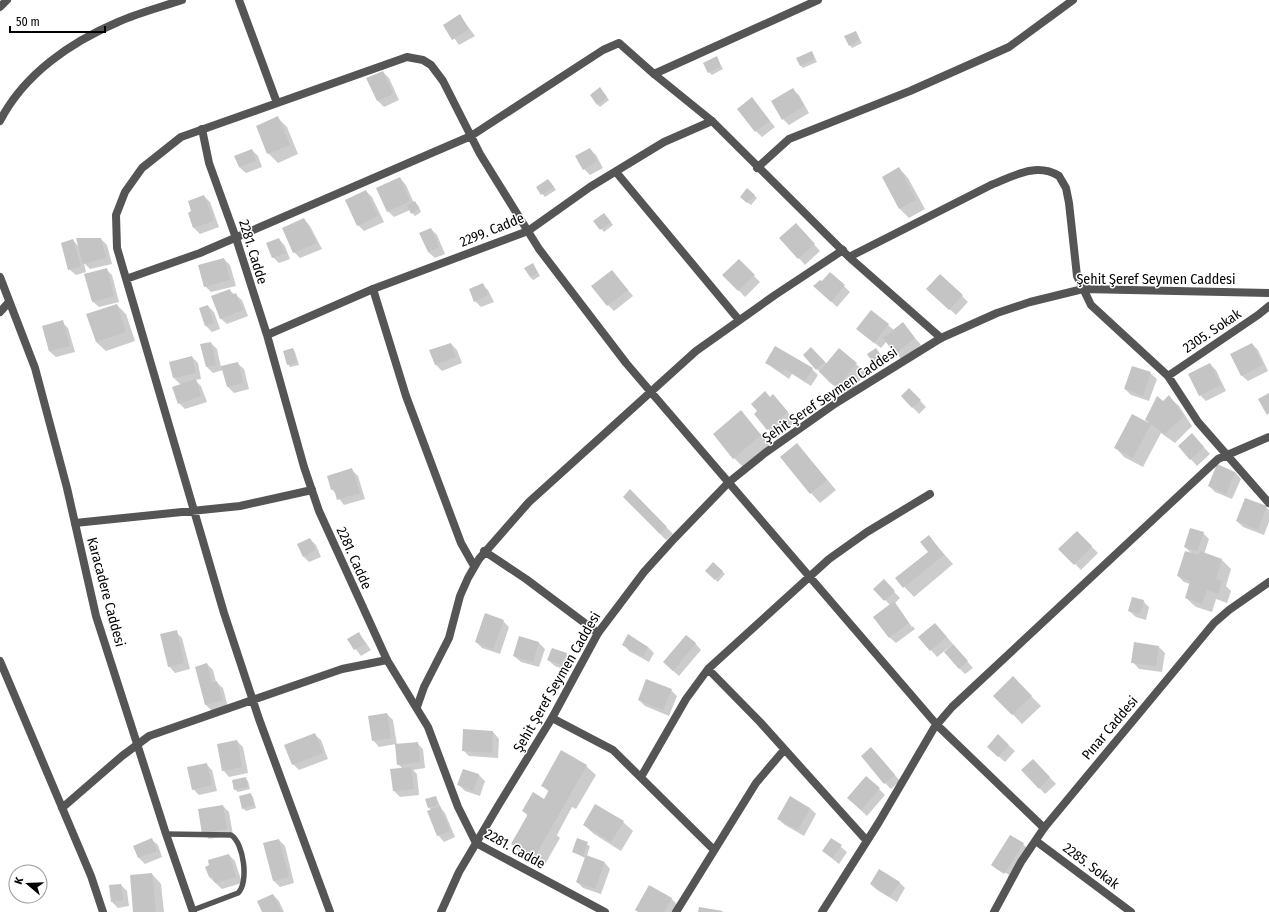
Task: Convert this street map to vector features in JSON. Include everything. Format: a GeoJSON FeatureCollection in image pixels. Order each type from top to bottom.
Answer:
{"type":"FeatureCollection","features":[{"type":"Feature","properties":{"kind":"street"},"geometry":{"type":"LineString","coordinates":[[0,7],[7,0]]}},
{"type":"Feature","properties":{"kind":"street"},"geometry":{"type":"LineString","coordinates":[[0,121],[13,101],[44,66],[70,48],[118,22],[182,0]]}},
{"type":"Feature","properties":{"kind":"street"},"geometry":{"type":"LineString","coordinates":[[239,0],[277,103]]}},
{"type":"Feature","properties":{"kind":"street"},"geometry":{"type":"LineString","coordinates":[[654,74],[818,0]]}},
{"type":"Feature","properties":{"kind":"street"},"geometry":{"type":"LineString","coordinates":[[758,168],[790,139],[910,91],[1009,47],[1073,0]]}},
{"type":"Feature","properties":{"kind":"street"},"geometry":{"type":"LineString","coordinates":[[126,279],[200,253],[471,136],[603,50],[619,43],[654,74],[712,121],[849,257],[941,338]]}},
{"type":"Feature","properties":{"kind":"street"},"geometry":{"type":"LineString","coordinates":[[330,912],[252,699],[218,593],[117,248],[115,230],[116,215],[125,192],[142,168],[181,137],[407,57],[423,60],[431,65],[443,81],[480,154],[528,231],[626,363],[937,725],[1044,828]]}},
{"type":"Feature","properties":{"kind":"street","name":"2299. Cadde"},"geometry":{"type":"LineString","coordinates":[[267,335],[373,289],[528,231],[565,204],[664,142],[712,121]]}},
{"type":"Feature","properties":{"kind":"street","name":"2281. Cadde"},"geometry":{"type":"LineString","coordinates":[[202,129],[209,163],[236,238],[267,335],[312,490],[331,540],[387,660],[428,727],[458,807],[476,844],[605,912]]}},
{"type":"Feature","properties":{"kind":"street"},"geometry":{"type":"LineString","coordinates":[[849,257],[991,185],[1031,170],[1038,169],[1059,176],[1066,188],[1077,276],[1091,305],[1168,376],[1198,422],[1226,456],[1269,503]]}},
{"type":"Feature","properties":{"kind":"street"},"geometry":{"type":"LineString","coordinates":[[616,172],[739,320]]}},
{"type":"Feature","properties":{"kind":"street"},"geometry":{"type":"LineString","coordinates":[[417,707],[424,687],[449,638],[460,596],[474,566],[484,552],[529,502],[696,351],[843,250]]}},
{"type":"Feature","properties":{"kind":"street","name":"Karacadere Caddesi"},"geometry":{"type":"LineString","coordinates":[[0,277],[35,368],[75,523],[86,578],[96,616],[138,742],[166,834],[193,911]]}},
{"type":"Feature","properties":{"kind":"street"},"geometry":{"type":"LineString","coordinates":[[373,289],[409,403],[461,543],[474,566]]}},
{"type":"Feature","properties":{"kind":"street","name":"Şehit Şeref Seymen Caddesi"},"geometry":{"type":"LineString","coordinates":[[441,912],[459,872],[552,718],[598,633],[644,572],[672,541],[729,482],[765,453],[830,407],[941,338],[1003,310],[1083,289],[1269,292]]}},
{"type":"Feature","properties":{"kind":"street"},"geometry":{"type":"LineString","coordinates":[[0,312],[9,302]]}},
{"type":"Feature","properties":{"kind":"street","name":"2305. Sokak"},"geometry":{"type":"LineString","coordinates":[[1168,376],[1269,306]]}},
{"type":"Feature","properties":{"kind":"street"},"geometry":{"type":"LineString","coordinates":[[822,912],[937,725],[963,697],[1218,459],[1269,438]]}},
{"type":"Feature","properties":{"kind":"street"},"geometry":{"type":"LineString","coordinates":[[75,523],[240,506],[312,490]]}},
{"type":"Feature","properties":{"kind":"street"},"geometry":{"type":"LineString","coordinates":[[641,777],[686,699],[708,669],[768,615],[809,575],[867,532],[930,494]]}},
{"type":"Feature","properties":{"kind":"street"},"geometry":{"type":"LineString","coordinates":[[484,552],[526,579],[598,633]]}},
{"type":"Feature","properties":{"kind":"street","name":"Pınar Caddesi"},"geometry":{"type":"LineString","coordinates":[[994,912],[1021,862],[1044,828],[1214,623],[1229,610],[1269,582]]}},
{"type":"Feature","properties":{"kind":"street"},"geometry":{"type":"LineString","coordinates":[[62,808],[138,742],[160,731],[342,669],[387,660]]}},
{"type":"Feature","properties":{"kind":"street"},"geometry":{"type":"LineString","coordinates":[[0,661],[91,876],[103,912]]}},
{"type":"Feature","properties":{"kind":"street"},"geometry":{"type":"LineString","coordinates":[[708,669],[867,840]]}},
{"type":"Feature","properties":{"kind":"street"},"geometry":{"type":"LineString","coordinates":[[552,718],[613,750],[714,850]]}},
{"type":"Feature","properties":{"kind":"street"},"geometry":{"type":"LineString","coordinates":[[676,912],[756,783],[784,750]]}},
{"type":"Feature","properties":{"kind":"street","name":"2285. Sokak"},"geometry":{"type":"LineString","coordinates":[[1036,840],[1131,912]]}},
{"type":"Feature","properties":{"kind":"lane"},"geometry":{"type":"LineString","coordinates":[[166,834],[231,835],[238,841],[244,871],[244,882],[242,889],[238,893],[193,911]]}},
{"type":"Feature","properties":{"kind":"building"},"geometry":{"type":"Polygon","coordinates":[[[460,14],[469,29],[452,40],[443,25],[460,14]]]}},
{"type":"Feature","properties":{"kind":"building"},"geometry":{"type":"Polygon","coordinates":[[[856,31],[860,40],[849,46],[844,36],[856,31]]]}},
{"type":"Feature","properties":{"kind":"building"},"geometry":{"type":"Polygon","coordinates":[[[812,51],[815,59],[800,66],[796,58],[812,51]]]}},
{"type":"Feature","properties":{"kind":"building"},"geometry":{"type":"Polygon","coordinates":[[[717,56],[721,66],[708,73],[703,63],[717,56]]]}},
{"type":"Feature","properties":{"kind":"building"},"geometry":{"type":"Polygon","coordinates":[[[383,71],[393,94],[377,101],[366,78],[383,71]]]}},
{"type":"Feature","properties":{"kind":"building"},"geometry":{"type":"Polygon","coordinates":[[[600,87],[607,97],[597,105],[590,95],[600,87]]]}},
{"type":"Feature","properties":{"kind":"building"},"geometry":{"type":"Polygon","coordinates":[[[793,88],[804,106],[782,120],[771,101],[793,88]]]}},
{"type":"Feature","properties":{"kind":"building"},"geometry":{"type":"Polygon","coordinates":[[[752,97],[770,121],[755,132],[737,109],[752,97]]]}},
{"type":"Feature","properties":{"kind":"building"},"geometry":{"type":"Polygon","coordinates":[[[278,116],[290,145],[267,154],[256,126],[278,116]]]}},
{"type":"Feature","properties":{"kind":"building"},"geometry":{"type":"Polygon","coordinates":[[[590,148],[597,161],[583,170],[575,156],[590,148]]]}},
{"type":"Feature","properties":{"kind":"building"},"geometry":{"type":"Polygon","coordinates":[[[252,149],[256,161],[239,167],[234,156],[252,149]]]}},
{"type":"Feature","properties":{"kind":"building"},"geometry":{"type":"Polygon","coordinates":[[[899,167],[916,200],[899,209],[882,177],[899,167]]]}},
{"type":"Feature","properties":{"kind":"building"},"geometry":{"type":"Polygon","coordinates":[[[400,177],[410,201],[387,212],[376,188],[400,177]]]}},
{"type":"Feature","properties":{"kind":"building"},"geometry":{"type":"Polygon","coordinates":[[[548,179],[554,187],[541,195],[536,187],[548,179]]]}},
{"type":"Feature","properties":{"kind":"building"},"geometry":{"type":"Polygon","coordinates":[[[747,188],[755,195],[747,203],[740,197],[747,188]]]}},
{"type":"Feature","properties":{"kind":"building"},"geometry":{"type":"Polygon","coordinates":[[[366,190],[378,216],[357,226],[345,200],[366,190]]]}},
{"type":"Feature","properties":{"kind":"building"},"geometry":{"type":"Polygon","coordinates":[[[204,195],[214,221],[193,228],[188,213],[191,211],[188,201],[204,195]]]}},
{"type":"Feature","properties":{"kind":"building"},"geometry":{"type":"Polygon","coordinates":[[[415,201],[419,209],[411,214],[407,205],[415,201]]]}},
{"type":"Feature","properties":{"kind":"building"},"geometry":{"type":"Polygon","coordinates":[[[604,213],[611,222],[600,230],[593,221],[604,213]]]}},
{"type":"Feature","properties":{"kind":"building"},"geometry":{"type":"Polygon","coordinates":[[[304,218],[317,243],[293,253],[282,228],[304,218]]]}},
{"type":"Feature","properties":{"kind":"building"},"geometry":{"type":"Polygon","coordinates":[[[796,223],[815,244],[798,259],[779,238],[796,223]]]}},
{"type":"Feature","properties":{"kind":"building"},"geometry":{"type":"Polygon","coordinates":[[[431,228],[439,247],[428,252],[419,233],[431,228]]]}},
{"type":"Feature","properties":{"kind":"building"},"geometry":{"type":"Polygon","coordinates":[[[76,238],[101,238],[106,258],[83,264],[76,238]]]}},
{"type":"Feature","properties":{"kind":"building"},"geometry":{"type":"Polygon","coordinates":[[[279,238],[285,253],[272,258],[266,243],[279,238]]]}},
{"type":"Feature","properties":{"kind":"building"},"geometry":{"type":"Polygon","coordinates":[[[73,239],[81,266],[68,270],[61,243],[73,239]]]}},
{"type":"Feature","properties":{"kind":"building"},"geometry":{"type":"Polygon","coordinates":[[[224,258],[230,280],[204,287],[198,265],[224,258]]]}},
{"type":"Feature","properties":{"kind":"building"},"geometry":{"type":"Polygon","coordinates":[[[739,259],[755,275],[738,291],[722,275],[739,259]]]}},
{"type":"Feature","properties":{"kind":"building"},"geometry":{"type":"Polygon","coordinates":[[[533,263],[538,273],[530,277],[524,268],[533,263]]]}},
{"type":"Feature","properties":{"kind":"building"},"geometry":{"type":"Polygon","coordinates":[[[107,268],[114,296],[92,302],[84,274],[107,268]]]}},
{"type":"Feature","properties":{"kind":"building"},"geometry":{"type":"Polygon","coordinates":[[[612,270],[628,290],[607,306],[591,286],[612,270]]]}},
{"type":"Feature","properties":{"kind":"building"},"geometry":{"type":"Polygon","coordinates":[[[830,272],[845,285],[831,302],[813,286],[820,280],[822,281],[830,272]]]}},
{"type":"Feature","properties":{"kind":"building"},"geometry":{"type":"Polygon","coordinates":[[[940,274],[963,295],[949,310],[926,289],[940,274]]]}},
{"type":"Feature","properties":{"kind":"building"},"geometry":{"type":"Polygon","coordinates":[[[483,283],[488,295],[474,302],[469,289],[483,283]]]}},
{"type":"Feature","properties":{"kind":"building"},"geometry":{"type":"Polygon","coordinates":[[[230,289],[232,295],[236,293],[243,310],[220,319],[211,296],[230,289]]]}},
{"type":"Feature","properties":{"kind":"building"},"geometry":{"type":"Polygon","coordinates":[[[117,304],[126,332],[96,342],[86,314],[117,304]]]}},
{"type":"Feature","properties":{"kind":"building"},"geometry":{"type":"Polygon","coordinates":[[[208,305],[214,323],[205,326],[199,308],[208,305]]]}},
{"type":"Feature","properties":{"kind":"building"},"geometry":{"type":"Polygon","coordinates":[[[871,310],[889,324],[874,343],[856,329],[871,310]]]}},
{"type":"Feature","properties":{"kind":"building"},"geometry":{"type":"Polygon","coordinates":[[[63,320],[70,346],[49,351],[42,326],[63,320]]]}},
{"type":"Feature","properties":{"kind":"building"},"geometry":{"type":"Polygon","coordinates":[[[903,322],[915,338],[895,354],[883,338],[903,322]]]}},
{"type":"Feature","properties":{"kind":"building"},"geometry":{"type":"Polygon","coordinates":[[[211,342],[216,365],[206,367],[200,344],[211,342]]]}},
{"type":"Feature","properties":{"kind":"building"},"geometry":{"type":"Polygon","coordinates":[[[451,343],[456,357],[435,365],[429,350],[451,343]]]}},
{"type":"Feature","properties":{"kind":"building"},"geometry":{"type":"Polygon","coordinates":[[[1252,343],[1263,365],[1241,376],[1230,354],[1252,343]]]}},
{"type":"Feature","properties":{"kind":"building"},"geometry":{"type":"Polygon","coordinates":[[[775,346],[813,368],[805,381],[785,369],[783,373],[765,363],[775,346]]]}},
{"type":"Feature","properties":{"kind":"building"},"geometry":{"type":"Polygon","coordinates":[[[811,347],[825,362],[816,370],[803,355],[811,347]]]}},
{"type":"Feature","properties":{"kind":"building"},"geometry":{"type":"Polygon","coordinates":[[[293,348],[297,362],[287,365],[283,351],[293,348]]]}},
{"type":"Feature","properties":{"kind":"building"},"geometry":{"type":"Polygon","coordinates":[[[839,348],[857,363],[837,387],[819,372],[839,348]]]}},
{"type":"Feature","properties":{"kind":"building"},"geometry":{"type":"Polygon","coordinates":[[[876,348],[884,360],[875,366],[867,354],[876,348]]]}},
{"type":"Feature","properties":{"kind":"building"},"geometry":{"type":"Polygon","coordinates":[[[192,356],[196,373],[173,378],[169,362],[192,356]]]}},
{"type":"Feature","properties":{"kind":"building"},"geometry":{"type":"Polygon","coordinates":[[[238,362],[243,383],[227,387],[221,366],[238,362]]]}},
{"type":"Feature","properties":{"kind":"building"},"geometry":{"type":"Polygon","coordinates":[[[1210,363],[1221,385],[1199,396],[1188,374],[1210,363]]]}},
{"type":"Feature","properties":{"kind":"building"},"geometry":{"type":"Polygon","coordinates":[[[1132,366],[1151,372],[1143,396],[1124,389],[1132,366]]]}},
{"type":"Feature","properties":{"kind":"building"},"geometry":{"type":"Polygon","coordinates":[[[196,379],[201,396],[178,404],[172,387],[196,379]]]}},
{"type":"Feature","properties":{"kind":"building"},"geometry":{"type":"Polygon","coordinates":[[[909,388],[921,400],[912,408],[901,396],[909,388]]]}},
{"type":"Feature","properties":{"kind":"building"},"geometry":{"type":"Polygon","coordinates":[[[765,391],[770,397],[773,394],[788,412],[767,430],[754,414],[757,411],[751,404],[765,391]]]}},
{"type":"Feature","properties":{"kind":"building"},"geometry":{"type":"Polygon","coordinates":[[[1269,393],[1269,413],[1267,415],[1258,399],[1269,393]]]}},
{"type":"Feature","properties":{"kind":"building"},"geometry":{"type":"Polygon","coordinates":[[[1169,395],[1184,416],[1165,434],[1145,420],[1157,396],[1163,401],[1169,395]]]}},
{"type":"Feature","properties":{"kind":"building"},"geometry":{"type":"Polygon","coordinates":[[[741,410],[761,435],[733,459],[713,434],[741,410]]]}},
{"type":"Feature","properties":{"kind":"building"},"geometry":{"type":"Polygon","coordinates":[[[1132,414],[1151,424],[1133,458],[1114,448],[1132,414]]]}},
{"type":"Feature","properties":{"kind":"building"},"geometry":{"type":"Polygon","coordinates":[[[1192,433],[1204,447],[1190,460],[1178,446],[1192,433]]]}},
{"type":"Feature","properties":{"kind":"building"},"geometry":{"type":"Polygon","coordinates":[[[797,443],[827,480],[810,494],[780,457],[797,443]]]}},
{"type":"Feature","properties":{"kind":"building"},"geometry":{"type":"Polygon","coordinates":[[[1217,464],[1235,472],[1226,494],[1208,486],[1217,464]]]}},
{"type":"Feature","properties":{"kind":"building"},"geometry":{"type":"Polygon","coordinates":[[[352,468],[360,493],[337,500],[334,489],[331,490],[327,476],[352,468]]]}},
{"type":"Feature","properties":{"kind":"building"},"geometry":{"type":"Polygon","coordinates":[[[630,489],[667,527],[660,534],[623,497],[630,489]]]}},
{"type":"Feature","properties":{"kind":"building"},"geometry":{"type":"Polygon","coordinates":[[[1245,498],[1267,506],[1258,530],[1236,521],[1245,498]]]}},
{"type":"Feature","properties":{"kind":"building"},"geometry":{"type":"Polygon","coordinates":[[[1190,528],[1204,532],[1197,551],[1184,547],[1190,528]]]}},
{"type":"Feature","properties":{"kind":"building"},"geometry":{"type":"Polygon","coordinates":[[[1077,531],[1092,546],[1074,565],[1058,549],[1077,531]]]}},
{"type":"Feature","properties":{"kind":"building"},"geometry":{"type":"Polygon","coordinates":[[[929,535],[944,555],[903,588],[895,578],[928,552],[920,542],[929,535]]]}},
{"type":"Feature","properties":{"kind":"building"},"geometry":{"type":"Polygon","coordinates":[[[310,538],[316,550],[303,557],[297,544],[310,538]]]}},
{"type":"Feature","properties":{"kind":"building"},"geometry":{"type":"Polygon","coordinates":[[[1185,551],[1199,555],[1200,551],[1222,559],[1216,579],[1222,581],[1218,594],[1207,590],[1202,604],[1185,598],[1190,581],[1177,576],[1185,551]]]}},
{"type":"Feature","properties":{"kind":"building"},"geometry":{"type":"Polygon","coordinates":[[[713,562],[723,571],[715,580],[705,571],[713,562]]]}},
{"type":"Feature","properties":{"kind":"building"},"geometry":{"type":"Polygon","coordinates":[[[884,579],[895,591],[884,601],[873,589],[884,579]]]}},
{"type":"Feature","properties":{"kind":"building"},"geometry":{"type":"Polygon","coordinates":[[[1132,597],[1144,600],[1140,614],[1128,611],[1132,597]]]}},
{"type":"Feature","properties":{"kind":"building"},"geometry":{"type":"Polygon","coordinates":[[[894,601],[909,623],[889,638],[873,617],[894,601]]]}},
{"type":"Feature","properties":{"kind":"building"},"geometry":{"type":"Polygon","coordinates":[[[485,613],[504,620],[493,649],[475,642],[485,613]]]}},
{"type":"Feature","properties":{"kind":"building"},"geometry":{"type":"Polygon","coordinates":[[[935,623],[947,637],[930,651],[918,637],[935,623]]]}},
{"type":"Feature","properties":{"kind":"building"},"geometry":{"type":"Polygon","coordinates":[[[177,630],[184,663],[168,667],[160,634],[177,630]]]}},
{"type":"Feature","properties":{"kind":"building"},"geometry":{"type":"Polygon","coordinates":[[[359,632],[365,644],[354,650],[347,639],[359,632]]]}},
{"type":"Feature","properties":{"kind":"building"},"geometry":{"type":"Polygon","coordinates":[[[628,634],[648,647],[643,657],[622,645],[628,634]]]}},
{"type":"Feature","properties":{"kind":"building"},"geometry":{"type":"Polygon","coordinates":[[[686,635],[696,643],[673,671],[663,662],[686,635]]]}},
{"type":"Feature","properties":{"kind":"building"},"geometry":{"type":"Polygon","coordinates":[[[519,636],[539,642],[533,662],[513,656],[519,636]]]}},
{"type":"Feature","properties":{"kind":"building"},"geometry":{"type":"Polygon","coordinates":[[[1134,642],[1159,646],[1156,666],[1131,663],[1134,642]]]}},
{"type":"Feature","properties":{"kind":"building"},"geometry":{"type":"Polygon","coordinates":[[[953,644],[968,661],[959,669],[944,652],[953,644]]]}},
{"type":"Feature","properties":{"kind":"building"},"geometry":{"type":"Polygon","coordinates":[[[552,648],[567,653],[562,665],[547,660],[552,648]]]}},
{"type":"Feature","properties":{"kind":"building"},"geometry":{"type":"Polygon","coordinates":[[[207,663],[212,683],[217,681],[223,700],[205,705],[195,667],[207,663]]]}},
{"type":"Feature","properties":{"kind":"building"},"geometry":{"type":"Polygon","coordinates":[[[1013,676],[1032,696],[1012,715],[993,696],[1013,676]]]}},
{"type":"Feature","properties":{"kind":"building"},"geometry":{"type":"Polygon","coordinates":[[[646,679],[672,689],[663,710],[638,700],[646,679]]]}},
{"type":"Feature","properties":{"kind":"building"},"geometry":{"type":"Polygon","coordinates":[[[387,713],[391,738],[372,741],[368,716],[387,713]]]}},
{"type":"Feature","properties":{"kind":"building"},"geometry":{"type":"Polygon","coordinates":[[[463,729],[493,731],[492,753],[462,751],[463,729]]]}},
{"type":"Feature","properties":{"kind":"building"},"geometry":{"type":"Polygon","coordinates":[[[315,733],[323,753],[292,765],[284,745],[315,733]]]}},
{"type":"Feature","properties":{"kind":"building"},"geometry":{"type":"Polygon","coordinates":[[[998,734],[1009,745],[998,757],[987,747],[998,734]]]}},
{"type":"Feature","properties":{"kind":"building"},"geometry":{"type":"Polygon","coordinates":[[[237,740],[242,767],[222,771],[217,744],[237,740]]]}},
{"type":"Feature","properties":{"kind":"building"},"geometry":{"type":"Polygon","coordinates":[[[418,742],[420,762],[397,765],[395,744],[418,742]]]}},
{"type":"Feature","properties":{"kind":"building"},"geometry":{"type":"Polygon","coordinates":[[[871,747],[895,775],[884,784],[861,756],[871,747]]]}},
{"type":"Feature","properties":{"kind":"building"},"geometry":{"type":"Polygon","coordinates":[[[561,750],[587,765],[534,858],[511,844],[528,814],[522,811],[533,792],[544,799],[549,790],[541,786],[561,750]]]}},
{"type":"Feature","properties":{"kind":"building"},"geometry":{"type":"Polygon","coordinates":[[[1033,759],[1050,777],[1039,789],[1021,770],[1033,759]]]}},
{"type":"Feature","properties":{"kind":"building"},"geometry":{"type":"Polygon","coordinates":[[[207,763],[212,785],[192,790],[187,767],[207,763]]]}},
{"type":"Feature","properties":{"kind":"building"},"geometry":{"type":"Polygon","coordinates":[[[411,767],[414,789],[393,791],[390,769],[411,767]]]}},
{"type":"Feature","properties":{"kind":"building"},"geometry":{"type":"Polygon","coordinates":[[[463,769],[479,774],[473,791],[457,785],[463,769]]]}},
{"type":"Feature","properties":{"kind":"building"},"geometry":{"type":"Polygon","coordinates":[[[866,776],[880,788],[861,810],[847,798],[866,776]]]}},
{"type":"Feature","properties":{"kind":"building"},"geometry":{"type":"Polygon","coordinates":[[[246,777],[248,787],[234,790],[232,780],[246,777]]]}},
{"type":"Feature","properties":{"kind":"building"},"geometry":{"type":"Polygon","coordinates":[[[251,793],[254,805],[242,809],[239,796],[251,793]]]}},
{"type":"Feature","properties":{"kind":"building"},"geometry":{"type":"Polygon","coordinates":[[[436,796],[438,805],[428,808],[425,799],[436,796]]]}},
{"type":"Feature","properties":{"kind":"building"},"geometry":{"type":"Polygon","coordinates":[[[790,796],[810,808],[798,830],[777,819],[790,796]]]}},
{"type":"Feature","properties":{"kind":"building"},"geometry":{"type":"Polygon","coordinates":[[[595,804],[624,821],[611,842],[583,825],[595,804]]]}},
{"type":"Feature","properties":{"kind":"building"},"geometry":{"type":"Polygon","coordinates":[[[223,805],[227,829],[202,834],[198,809],[223,805]]]}},
{"type":"Feature","properties":{"kind":"building"},"geometry":{"type":"Polygon","coordinates":[[[440,806],[450,831],[437,836],[427,811],[440,806]]]}},
{"type":"Feature","properties":{"kind":"building"},"geometry":{"type":"Polygon","coordinates":[[[1010,835],[1024,843],[1004,874],[991,865],[1010,835]]]}},
{"type":"Feature","properties":{"kind":"building"},"geometry":{"type":"Polygon","coordinates":[[[152,838],[157,851],[138,858],[133,846],[152,838]]]}},
{"type":"Feature","properties":{"kind":"building"},"geometry":{"type":"Polygon","coordinates":[[[577,838],[588,842],[583,856],[572,852],[577,838]]]}},
{"type":"Feature","properties":{"kind":"building"},"geometry":{"type":"Polygon","coordinates":[[[831,838],[842,845],[832,858],[822,851],[831,838]]]}},
{"type":"Feature","properties":{"kind":"building"},"geometry":{"type":"Polygon","coordinates":[[[279,839],[289,877],[273,881],[263,843],[279,839]]]}},
{"type":"Feature","properties":{"kind":"building"},"geometry":{"type":"Polygon","coordinates":[[[229,854],[236,877],[215,883],[212,876],[209,877],[205,867],[209,865],[208,860],[229,854]]]}},
{"type":"Feature","properties":{"kind":"building"},"geometry":{"type":"Polygon","coordinates":[[[586,855],[605,862],[595,889],[576,882],[586,855]]]}},
{"type":"Feature","properties":{"kind":"building"},"geometry":{"type":"Polygon","coordinates":[[[879,869],[900,882],[890,897],[870,884],[879,869]]]}},
{"type":"Feature","properties":{"kind":"building"},"geometry":{"type":"Polygon","coordinates":[[[152,873],[156,912],[133,912],[130,875],[152,873]]]}},
{"type":"Feature","properties":{"kind":"building"},"geometry":{"type":"Polygon","coordinates":[[[121,884],[123,900],[111,902],[109,885],[121,884]]]}},
{"type":"Feature","properties":{"kind":"building"},"geometry":{"type":"Polygon","coordinates":[[[649,885],[672,898],[664,912],[638,912],[635,910],[649,885]]]}},
{"type":"Feature","properties":{"kind":"building"},"geometry":{"type":"Polygon","coordinates":[[[273,894],[282,912],[262,912],[257,901],[273,894]]]}},
{"type":"Feature","properties":{"kind":"building"},"geometry":{"type":"Polygon","coordinates":[[[699,907],[723,911],[698,912],[699,907]]]}}]}
